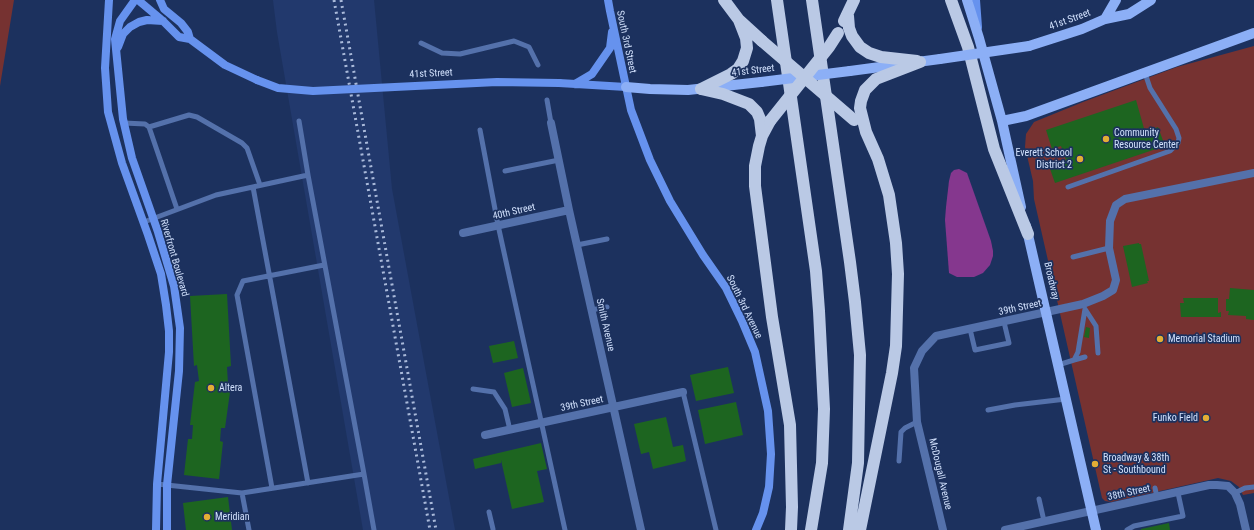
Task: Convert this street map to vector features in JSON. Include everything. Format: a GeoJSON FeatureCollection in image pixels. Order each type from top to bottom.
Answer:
{"type":"FeatureCollection","features":[{"type":"Feature","properties":{"kind":"highway"},"geometry":{"type":"LineString","coordinates":[[724,0],[739,20],[866,132]]}},
{"type":"Feature","properties":{"kind":"highway"},"geometry":{"type":"LineString","coordinates":[[777,0],[816,271],[821,333],[824,409],[822,463],[811,530]]}},
{"type":"Feature","properties":{"kind":"highway"},"geometry":{"type":"LineString","coordinates":[[812,0],[854,289],[860,355],[858,463],[849,530]]}},
{"type":"Feature","properties":{"kind":"highway"},"geometry":{"type":"LineString","coordinates":[[790,530],[792,507],[790,425],[772,317],[755,197],[755,166],[762,136],[770,121],[829,47],[848,16],[854,0]]}},
{"type":"Feature","properties":{"kind":"highway"},"geometry":{"type":"LineString","coordinates":[[951,0],[968,47],[994,149],[1028,234]]}},
{"type":"Feature","properties":{"kind":"highway"},"geometry":{"type":"LineString","coordinates":[[848,16],[849,28],[852,36],[860,47],[869,53],[881,57],[920,62]]}},
{"type":"Feature","properties":{"kind":"highway"},"geometry":{"type":"LineString","coordinates":[[701,89],[731,74],[738,69],[743,61],[747,48],[746,38],[739,20]]}},
{"type":"Feature","properties":{"kind":"highway"},"geometry":{"type":"LineString","coordinates":[[860,530],[892,373],[896,346],[898,274],[896,243],[889,196],[878,159],[866,132],[860,108],[865,90],[876,79],[920,62]]}},
{"type":"Feature","properties":{"kind":"highway"},"geometry":{"type":"LineString","coordinates":[[701,89],[724,94],[749,104],[757,112],[760,119],[762,136]]}},
{"type":"Feature","properties":{"kind":"main road","name":"Broadway"},"geometry":{"type":"LineString","coordinates":[[967,0],[1002,121],[1096,530]]}},
{"type":"Feature","properties":{"kind":"main road","name":"41st Street"},"geometry":{"type":"LineString","coordinates":[[1105,19],[1116,0]]}},
{"type":"Feature","properties":{"kind":"main road","name":"41st Street"},"geometry":{"type":"LineString","coordinates":[[626,87],[672,90],[701,89],[920,62],[1029,46],[1082,29],[1105,19],[1129,14],[1151,0]]}},
{"type":"Feature","properties":{"kind":"main road"},"geometry":{"type":"LineString","coordinates":[[1002,121],[1026,116],[1254,33]]}},
{"type":"Feature","properties":{"kind":"street","name":"Riverfront Boulevard"},"geometry":{"type":"LineString","coordinates":[[109,0],[105,68],[108,112],[122,163],[161,274],[169,331],[169,352],[157,484],[156,530]]}},
{"type":"Feature","properties":{"kind":"street","name":"Riverfront Boulevard"},"geometry":{"type":"LineString","coordinates":[[134,0],[120,20],[115,39],[124,123],[132,158],[153,218],[174,286],[180,328],[179,372],[167,485],[167,530]]}},
{"type":"Feature","properties":{"kind":"street"},"geometry":{"type":"LineString","coordinates":[[138,0],[179,37],[190,39],[188,32],[181,23],[164,9],[160,0]]}},
{"type":"Feature","properties":{"kind":"street","name":"South 3rd Street"},"geometry":{"type":"LineString","coordinates":[[608,0],[626,87]]}},
{"type":"Feature","properties":{"kind":"street","name":"Broadway"},"geometry":{"type":"LineString","coordinates":[[976,0],[979,38]]}},
{"type":"Feature","properties":{"kind":"street"},"geometry":{"type":"LineString","coordinates":[[117,49],[123,34],[130,27],[147,20],[163,21]]}},
{"type":"Feature","properties":{"kind":"street"},"geometry":{"type":"LineString","coordinates":[[575,84],[592,74],[599,65],[610,48],[613,26]]}},
{"type":"Feature","properties":{"kind":"street","name":"41st Street"},"geometry":{"type":"LineString","coordinates":[[190,39],[225,65],[257,80],[278,88],[312,92],[497,82],[559,83],[626,87]]}},
{"type":"Feature","properties":{"kind":"street","name":"South 3rd Avenue"},"geometry":{"type":"LineString","coordinates":[[626,87],[631,110],[650,160],[670,201],[703,255],[726,288],[755,352],[768,411],[771,454],[769,487],[763,513],[756,530]]}},
{"type":"Feature","properties":{"kind":"street","name":"Smith Avenue"},"geometry":{"type":"LineString","coordinates":[[551,123],[591,310],[641,530]]}},
{"type":"Feature","properties":{"kind":"street","name":"39th Street"},"geometry":{"type":"LineString","coordinates":[[917,422],[914,368],[922,351],[936,336],[1046,313],[1084,307],[1113,290],[1116,280],[1109,248],[1110,221],[1116,206],[1125,199],[1254,173]]}},
{"type":"Feature","properties":{"kind":"street","name":"40th Street"},"geometry":{"type":"LineString","coordinates":[[463,233],[569,210]]}},
{"type":"Feature","properties":{"kind":"street","name":"39th Street"},"geometry":{"type":"LineString","coordinates":[[485,435],[683,392]]}},
{"type":"Feature","properties":{"kind":"street","name":"McDougall Avenue"},"geometry":{"type":"LineString","coordinates":[[917,422],[943,530]]}},
{"type":"Feature","properties":{"kind":"street","name":"38th Street"},"geometry":{"type":"LineString","coordinates":[[1005,530],[1209,486],[1228,486],[1231,487],[1235,493]]}},
{"type":"Feature","properties":{"kind":"street"},"geometry":{"type":"LineString","coordinates":[[1235,493],[1240,504],[1246,530]]}},
{"type":"Feature","properties":{"kind":"lane"},"geometry":{"type":"LineString","coordinates":[[421,43],[442,53],[460,54],[514,41],[529,47],[538,65]]}},
{"type":"Feature","properties":{"kind":"lane"},"geometry":{"type":"LineString","coordinates":[[1068,187],[1170,151],[1178,143],[1179,138],[1176,129],[1150,88],[1145,73]]}},
{"type":"Feature","properties":{"kind":"lane"},"geometry":{"type":"LineString","coordinates":[[547,100],[551,123]]}},
{"type":"Feature","properties":{"kind":"lane"},"geometry":{"type":"LineString","coordinates":[[149,127],[189,115],[197,117],[242,143],[247,148],[260,185]]}},
{"type":"Feature","properties":{"kind":"lane"},"geometry":{"type":"LineString","coordinates":[[299,121],[324,264],[374,530]]}},
{"type":"Feature","properties":{"kind":"lane"},"geometry":{"type":"LineString","coordinates":[[124,123],[145,124],[149,127],[177,209]]}},
{"type":"Feature","properties":{"kind":"lane"},"geometry":{"type":"LineString","coordinates":[[480,130],[498,225],[565,530]]}},
{"type":"Feature","properties":{"kind":"lane"},"geometry":{"type":"LineString","coordinates":[[505,171],[559,160]]}},
{"type":"Feature","properties":{"kind":"lane"},"geometry":{"type":"LineString","coordinates":[[144,222],[216,195],[308,175]]}},
{"type":"Feature","properties":{"kind":"lane"},"geometry":{"type":"LineString","coordinates":[[253,187],[308,483]]}},
{"type":"Feature","properties":{"kind":"lane"},"geometry":{"type":"LineString","coordinates":[[577,245],[607,239]]}},
{"type":"Feature","properties":{"kind":"lane"},"geometry":{"type":"LineString","coordinates":[[1073,257],[1109,248]]}},
{"type":"Feature","properties":{"kind":"lane"},"geometry":{"type":"LineString","coordinates":[[272,488],[237,295],[243,281],[324,264]]}},
{"type":"Feature","properties":{"kind":"lane"},"geometry":{"type":"LineString","coordinates":[[591,310],[607,307]]}},
{"type":"Feature","properties":{"kind":"lane"},"geometry":{"type":"LineString","coordinates":[[1084,307],[1096,326],[1098,353]]}},
{"type":"Feature","properties":{"kind":"lane"},"geometry":{"type":"LineString","coordinates":[[1074,360],[1078,352],[1084,307]]}},
{"type":"Feature","properties":{"kind":"lane"},"geometry":{"type":"LineString","coordinates":[[970,329],[975,350],[1009,343],[1004,322]]}},
{"type":"Feature","properties":{"kind":"lane"},"geometry":{"type":"LineString","coordinates":[[1058,365],[1085,357]]}},
{"type":"Feature","properties":{"kind":"lane"},"geometry":{"type":"LineString","coordinates":[[473,389],[494,392],[505,409],[510,430]]}},
{"type":"Feature","properties":{"kind":"lane"},"geometry":{"type":"LineString","coordinates":[[683,392],[716,530]]}},
{"type":"Feature","properties":{"kind":"lane"},"geometry":{"type":"LineString","coordinates":[[988,410],[1066,399]]}},
{"type":"Feature","properties":{"kind":"lane"},"geometry":{"type":"LineString","coordinates":[[899,461],[901,432],[917,422]]}},
{"type":"Feature","properties":{"kind":"lane"},"geometry":{"type":"LineString","coordinates":[[157,484],[242,493],[364,474]]}},
{"type":"Feature","properties":{"kind":"lane"},"geometry":{"type":"LineString","coordinates":[[1235,493],[1245,488],[1254,486]]}},
{"type":"Feature","properties":{"kind":"lane"},"geometry":{"type":"LineString","coordinates":[[1155,488],[1157,497]]}},
{"type":"Feature","properties":{"kind":"lane"},"geometry":{"type":"LineString","coordinates":[[242,493],[249,530]]}},
{"type":"Feature","properties":{"kind":"lane"},"geometry":{"type":"LineString","coordinates":[[1127,530],[1134,526],[1183,516],[1178,493]]}},
{"type":"Feature","properties":{"kind":"lane"},"geometry":{"type":"LineString","coordinates":[[1039,498],[1044,521]]}},
{"type":"Feature","properties":{"kind":"lane"},"geometry":{"type":"LineString","coordinates":[[489,512],[493,529]]}},
{"type":"Feature","properties":{"kind":"shaded area"},"geometry":{"type":"Polygon","coordinates":[[[0,0],[14,0],[0,86],[0,0]]]}},
{"type":"Feature","properties":{"kind":"shaded area"},"geometry":{"type":"Polygon","coordinates":[[[273,0],[374,0],[392,189],[455,530],[363,530],[277,32],[273,0]]]}},
{"type":"Feature","properties":{"kind":"shaded area","name":"Memorial Stadium"},"geometry":{"type":"Polygon","coordinates":[[[1254,46],[1254,493],[1243,495],[1239,487],[1231,481],[1218,478],[1111,502],[1105,501],[1102,498],[1034,199],[1033,181],[1025,147],[1026,134],[1034,122],[1083,102],[1177,67],[1254,46]]]}},
{"type":"Feature","properties":{"kind":"shaded area"},"geometry":{"type":"Polygon","coordinates":[[[959,169],[967,173],[991,241],[993,251],[990,265],[983,273],[974,277],[957,277],[949,273],[945,220],[946,207],[951,173],[954,170],[959,169]]]}},
{"type":"Feature","properties":{"kind":"building","name":"Community Resource Center"},"geometry":{"type":"Polygon","coordinates":[[[1136,100],[1145,132],[1158,127],[1165,146],[1055,183],[1049,166],[1066,160],[1061,146],[1052,149],[1046,130],[1136,100]]]}},
{"type":"Feature","properties":{"kind":"building"},"geometry":{"type":"Polygon","coordinates":[[[1139,243],[1141,244],[1149,281],[1147,281],[1148,283],[1132,287],[1123,246],[1139,243]]]}},
{"type":"Feature","properties":{"kind":"building"},"geometry":{"type":"Polygon","coordinates":[[[1230,288],[1254,290],[1254,320],[1246,319],[1246,316],[1228,315],[1229,311],[1226,311],[1226,299],[1229,299],[1230,288]]]}},
{"type":"Feature","properties":{"kind":"building","name":"Altera"},"geometry":{"type":"Polygon","coordinates":[[[227,294],[231,366],[227,367],[227,392],[230,392],[225,428],[221,428],[220,441],[223,442],[219,479],[184,475],[188,439],[192,439],[193,425],[190,425],[195,382],[199,381],[197,365],[194,366],[190,296],[227,294]]]}},
{"type":"Feature","properties":{"kind":"building"},"geometry":{"type":"Polygon","coordinates":[[[1183,298],[1218,298],[1218,313],[1221,312],[1221,317],[1181,317],[1180,303],[1184,303],[1183,298]]]}},
{"type":"Feature","properties":{"kind":"building"},"geometry":{"type":"Polygon","coordinates":[[[1086,327],[1090,328],[1089,338],[1084,337],[1086,327]]]}},
{"type":"Feature","properties":{"kind":"building"},"geometry":{"type":"Polygon","coordinates":[[[514,341],[518,358],[493,363],[489,346],[514,341]]]}},
{"type":"Feature","properties":{"kind":"building"},"geometry":{"type":"Polygon","coordinates":[[[728,367],[734,393],[696,401],[690,375],[728,367]]]}},
{"type":"Feature","properties":{"kind":"building"},"geometry":{"type":"Polygon","coordinates":[[[523,368],[531,403],[512,407],[504,373],[523,368]]]}},
{"type":"Feature","properties":{"kind":"building"},"geometry":{"type":"Polygon","coordinates":[[[736,402],[743,435],[705,444],[698,410],[736,402]]]}},
{"type":"Feature","properties":{"kind":"building"},"geometry":{"type":"Polygon","coordinates":[[[666,417],[673,447],[683,445],[686,461],[653,469],[649,452],[641,454],[634,424],[666,417]]]}},
{"type":"Feature","properties":{"kind":"building"},"geometry":{"type":"Polygon","coordinates":[[[541,443],[547,469],[537,471],[544,502],[512,509],[501,460],[501,463],[475,469],[473,459],[541,443]]]}},
{"type":"Feature","properties":{"kind":"building","name":"Meridian"},"geometry":{"type":"Polygon","coordinates":[[[228,497],[232,530],[186,530],[183,503],[228,497]]]}},
{"type":"Feature","properties":{"kind":"building"},"geometry":{"type":"Polygon","coordinates":[[[1169,523],[1170,530],[1141,530],[1141,529],[1169,523]]]}},
{"type":"Feature","properties":{"kind":"railway"},"geometry":{"type":"LineString","coordinates":[[334,0],[430,530]]}},
{"type":"Feature","properties":{"kind":"railway"},"geometry":{"type":"LineString","coordinates":[[341,0],[436,530]]}},
{"type":"Feature","properties":{"kind":"place","name":"Community Resource Center"},"geometry":{"type":"Point","coordinates":[1106,139]}},
{"type":"Feature","properties":{"kind":"place","name":"Everett School District 2"},"geometry":{"type":"Point","coordinates":[1080,159]}},
{"type":"Feature","properties":{"kind":"place","name":"Memorial Stadium"},"geometry":{"type":"Point","coordinates":[1160,339]}},
{"type":"Feature","properties":{"kind":"place","name":"Altera"},"geometry":{"type":"Point","coordinates":[211,388]}},
{"type":"Feature","properties":{"kind":"place","name":"Funko Field"},"geometry":{"type":"Point","coordinates":[1206,418]}},
{"type":"Feature","properties":{"kind":"place","name":"Broadway & 38th St - Southbound"},"geometry":{"type":"Point","coordinates":[1095,464]}},
{"type":"Feature","properties":{"kind":"place","name":"Meridian"},"geometry":{"type":"Point","coordinates":[207,517]}}]}
